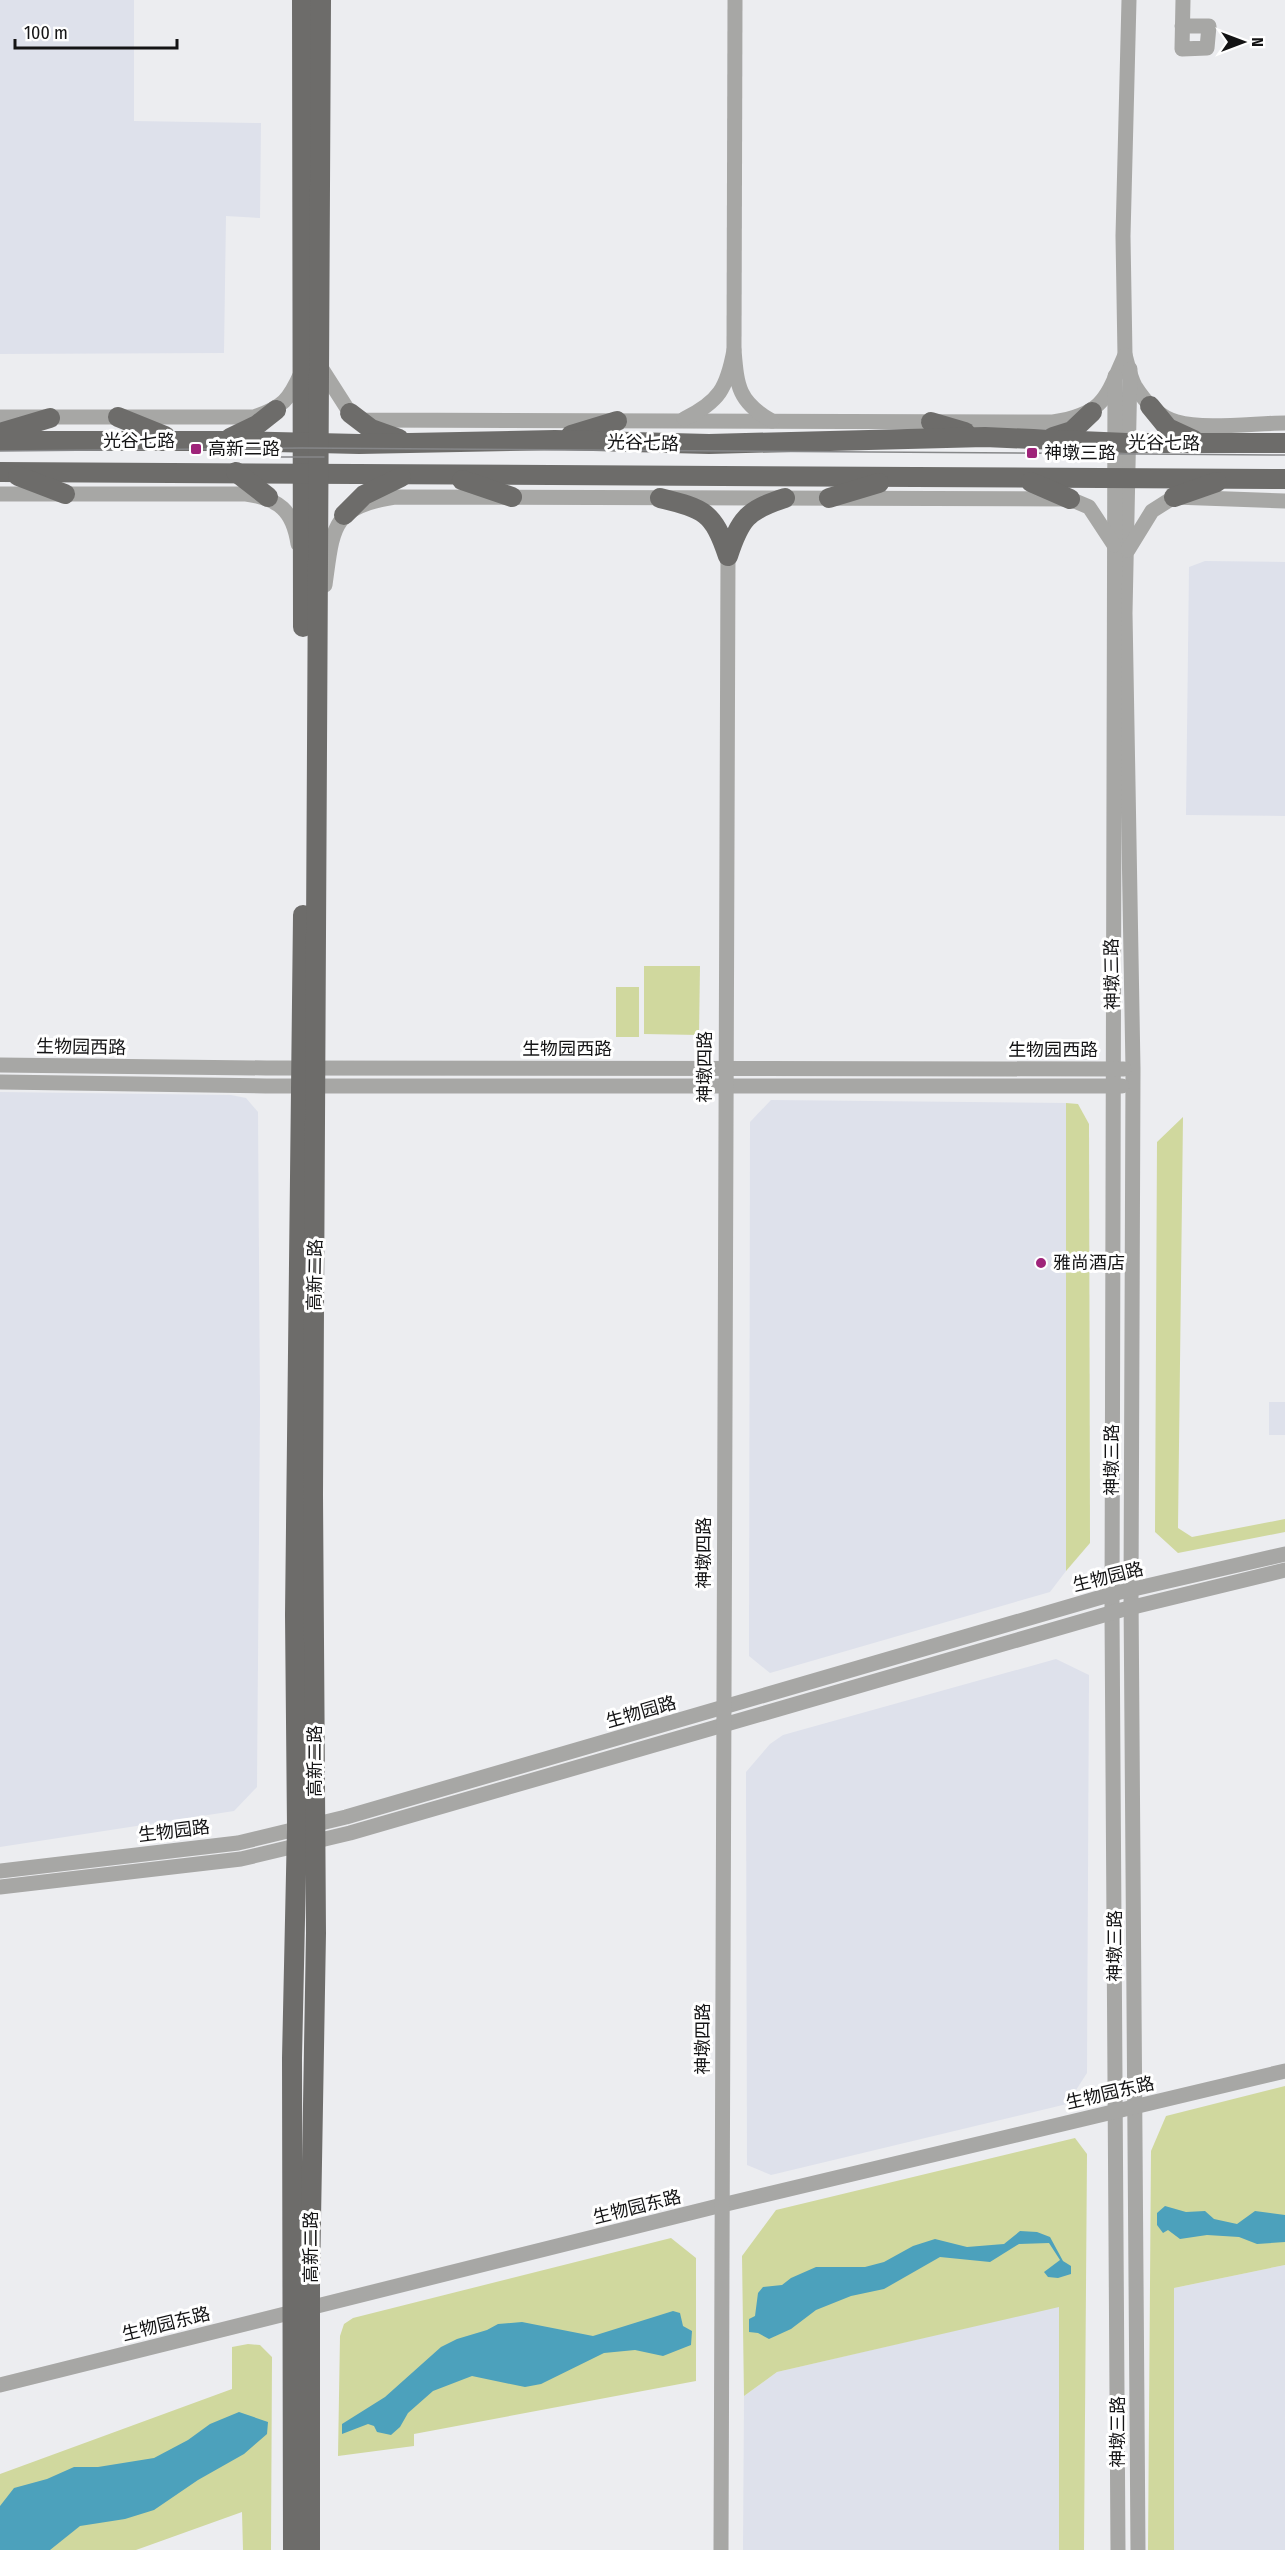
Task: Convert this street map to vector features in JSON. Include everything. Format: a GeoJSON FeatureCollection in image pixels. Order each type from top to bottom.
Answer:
{"type":"FeatureCollection","features":[{"type":"Feature","properties":{"kind":"main road","name":"高新二路"},"geometry":{"type":"LineString","coordinates":[[302,0],[316,647],[295,1603],[306,1835],[292,2058],[310,2550]]}},
{"type":"Feature","properties":{"kind":"main road","name":"高新二路"},"geometry":{"type":"LineString","coordinates":[[311,368],[321,0]]}},
{"type":"Feature","properties":{"kind":"main road"},"geometry":{"type":"LineString","coordinates":[[1150,406],[1168,428],[1190,439],[1226,444]]}},
{"type":"Feature","properties":{"kind":"main road"},"geometry":{"type":"LineString","coordinates":[[217,441],[238,436],[276,410]]}},
{"type":"Feature","properties":{"kind":"main road"},"geometry":{"type":"LineString","coordinates":[[1049,439],[1072,431],[1092,412]]}},
{"type":"Feature","properties":{"kind":"main road"},"geometry":{"type":"LineString","coordinates":[[350,413],[371,429],[414,442]]}},
{"type":"Feature","properties":{"kind":"main road"},"geometry":{"type":"LineString","coordinates":[[118,417],[176,441]]}},
{"type":"Feature","properties":{"kind":"main road"},"geometry":{"type":"LineString","coordinates":[[0,433],[50,418]]}},
{"type":"Feature","properties":{"kind":"main road"},"geometry":{"type":"LineString","coordinates":[[555,440],[617,421]]}},
{"type":"Feature","properties":{"kind":"main road"},"geometry":{"type":"LineString","coordinates":[[931,422],[985,437]]}},
{"type":"Feature","properties":{"kind":"main road","name":"光谷七路"},"geometry":{"type":"LineString","coordinates":[[0,441],[311,443],[555,440],[709,444],[985,437],[1120,442],[1285,443]]}},
{"type":"Feature","properties":{"kind":"main road"},"geometry":{"type":"LineString","coordinates":[[4,472],[65,495]]}},
{"type":"Feature","properties":{"kind":"main road","name":"光谷七路"},"geometry":{"type":"LineString","coordinates":[[4,472],[1121,477],[1280,481]]}},
{"type":"Feature","properties":{"kind":"main road"},"geometry":{"type":"LineString","coordinates":[[236,472],[268,497]]}},
{"type":"Feature","properties":{"kind":"main road","name":"高新二路"},"geometry":{"type":"LineString","coordinates":[[308,1077],[303,580],[311,472]]}},
{"type":"Feature","properties":{"kind":"main road"},"geometry":{"type":"LineString","coordinates":[[344,515],[364,495],[381,485],[411,474]]}},
{"type":"Feature","properties":{"kind":"main road"},"geometry":{"type":"LineString","coordinates":[[446,474],[512,497]]}},
{"type":"Feature","properties":{"kind":"main road"},"geometry":{"type":"LineString","coordinates":[[830,498],[900,477]]}},
{"type":"Feature","properties":{"kind":"main road"},"geometry":{"type":"LineString","coordinates":[[1011,477],[1048,487],[1070,499]]}},
{"type":"Feature","properties":{"kind":"main road"},"geometry":{"type":"LineString","coordinates":[[1174,497],[1226,479]]}},
{"type":"Feature","properties":{"kind":"main road"},"geometry":{"type":"LineString","coordinates":[[660,498],[691,506],[709,515],[720,531],[728,556]]}},
{"type":"Feature","properties":{"kind":"main road"},"geometry":{"type":"LineString","coordinates":[[728,556],[737,527],[748,514],[762,505],[785,498]]}},
{"type":"Feature","properties":{"kind":"main road","name":"高新二路"},"geometry":{"type":"LineString","coordinates":[[293,2550],[303,2310]]}},
{"type":"Feature","properties":{"kind":"street"},"geometry":{"type":"LineString","coordinates":[[735,0],[734,350],[738,386],[742,394],[757,413],[772,421]]}},
{"type":"Feature","properties":{"kind":"street","name":"神墩三路"},"geometry":{"type":"LineString","coordinates":[[1120,442],[1127,362],[1123,236],[1130,0]]}},
{"type":"Feature","properties":{"kind":"street"},"geometry":{"type":"LineString","coordinates":[[1182,26],[1183,0]]}},
{"type":"Feature","properties":{"kind":"street"},"geometry":{"type":"LineString","coordinates":[[680,421],[706,408],[721,393],[730,373],[734,350]]}},
{"type":"Feature","properties":{"kind":"street"},"geometry":{"type":"LineString","coordinates":[[0,417],[255,417],[276,410],[292,394],[311,368],[350,413],[361,420],[1053,422],[1074,419],[1092,412],[1107,395],[1115,376],[1127,362]]}},
{"type":"Feature","properties":{"kind":"street"},"geometry":{"type":"LineString","coordinates":[[1127,362],[1134,384],[1150,406],[1179,423],[1285,423]]}},
{"type":"Feature","properties":{"kind":"street","name":"神墩三路"},"geometry":{"type":"LineString","coordinates":[[1115,376],[1121,477],[1114,1069],[1112,1594],[1118,2550]]}},
{"type":"Feature","properties":{"kind":"street"},"geometry":{"type":"LineString","coordinates":[[0,495],[246,495],[268,497],[282,505],[291,521],[298,540],[303,580]]}},
{"type":"Feature","properties":{"kind":"street"},"geometry":{"type":"LineString","coordinates":[[316,647],[332,538],[344,515],[366,501],[395,497],[1070,499],[1089,507],[1120,549],[1152,511],[1174,497],[1285,501]]}},
{"type":"Feature","properties":{"kind":"street","name":"神墩三路"},"geometry":{"type":"LineString","coordinates":[[1120,549],[1133,1069],[1131,1591],[1138,2550]]}},
{"type":"Feature","properties":{"kind":"street","name":"神墩四路"},"geometry":{"type":"LineString","coordinates":[[721,2550],[728,556]]}},
{"type":"Feature","properties":{"kind":"street","name":"生物园西路"},"geometry":{"type":"LineString","coordinates":[[0,1065],[308,1077],[725,1087],[1133,1086]]}},
{"type":"Feature","properties":{"kind":"street","name":"生物园西路"},"geometry":{"type":"LineString","coordinates":[[0,1082],[725,1070],[1133,1069]]}},
{"type":"Feature","properties":{"kind":"street","name":"生物园路"},"geometry":{"type":"LineString","coordinates":[[0,1887],[241,1859],[306,1835],[723,1708],[1112,1594],[1285,1554]]}},
{"type":"Feature","properties":{"kind":"street","name":"生物园路"},"geometry":{"type":"LineString","coordinates":[[0,1871],[306,1835],[723,1725],[1112,1612],[1285,1570]]}},
{"type":"Feature","properties":{"kind":"street","name":"生物园东路"},"geometry":{"type":"LineString","coordinates":[[0,2385],[722,2205],[1285,2071]]}},
{"type":"Feature","properties":{"kind":"shaded area"},"geometry":{"type":"Polygon","coordinates":[[[0,0],[134,0],[134,121],[261,123],[260,218],[226,216],[224,353],[0,354],[0,0]]]}},
{"type":"Feature","properties":{"kind":"shaded area"},"geometry":{"type":"Polygon","coordinates":[[[1205,561],[1285,562],[1285,816],[1186,815],[1189,567],[1205,561]]]}},
{"type":"Feature","properties":{"kind":"shaded area"},"geometry":{"type":"Polygon","coordinates":[[[0,1092],[231,1095],[246,1098],[258,1112],[260,1407],[257,1787],[234,1811],[0,1847],[0,1092]]]}},
{"type":"Feature","properties":{"kind":"shaded area"},"geometry":{"type":"Polygon","coordinates":[[[771,1100],[1066,1103],[1066,1571],[1050,1592],[770,1673],[749,1656],[750,1122],[771,1100]]]}},
{"type":"Feature","properties":{"kind":"shaded area"},"geometry":{"type":"Polygon","coordinates":[[[1269,1402],[1285,1402],[1285,1435],[1269,1435],[1269,1402]]]}},
{"type":"Feature","properties":{"kind":"shaded area"},"geometry":{"type":"Polygon","coordinates":[[[1056,1659],[1089,1675],[1087,2073],[1067,2104],[771,2175],[747,2165],[746,1772],[770,1744],[783,1735],[1056,1659]]]}},
{"type":"Feature","properties":{"kind":"shaded area"},"geometry":{"type":"Polygon","coordinates":[[[1285,2265],[1285,2550],[1174,2550],[1174,2288],[1285,2265]]]}},
{"type":"Feature","properties":{"kind":"shaded area"},"geometry":{"type":"Polygon","coordinates":[[[1060,2306],[1059,2550],[743,2550],[744,2396],[777,2372],[1060,2306]]]}},
{"type":"Feature","properties":{"kind":"green space"},"geometry":{"type":"Polygon","coordinates":[[[644,966],[700,966],[699,1035],[644,1034],[644,966]]]}},
{"type":"Feature","properties":{"kind":"green space"},"geometry":{"type":"Polygon","coordinates":[[[616,987],[639,987],[639,1037],[616,1037],[616,987]]]}},
{"type":"Feature","properties":{"kind":"green space"},"geometry":{"type":"Polygon","coordinates":[[[1066,1103],[1078,1104],[1089,1124],[1090,1543],[1066,1571],[1066,1103]]]}},
{"type":"Feature","properties":{"kind":"green space"},"geometry":{"type":"Polygon","coordinates":[[[1183,1117],[1178,1528],[1192,1537],[1285,1519],[1285,1532],[1178,1553],[1155,1532],[1157,1142],[1183,1117]]]}},
{"type":"Feature","properties":{"kind":"green space"},"geometry":{"type":"Polygon","coordinates":[[[1285,2086],[1285,2265],[1174,2288],[1174,2550],[1148,2550],[1151,2151],[1166,2116],[1285,2086]]]}},
{"type":"Feature","properties":{"kind":"green space"},"geometry":{"type":"Polygon","coordinates":[[[1075,2138],[1087,2154],[1084,2550],[1059,2550],[1059,2307],[777,2372],[744,2396],[742,2256],[776,2210],[1075,2138]]]}},
{"type":"Feature","properties":{"kind":"green space"},"geometry":{"type":"Polygon","coordinates":[[[671,2238],[696,2258],[696,2381],[414,2434],[414,2446],[338,2456],[340,2336],[344,2324],[353,2318],[671,2238]]]}},
{"type":"Feature","properties":{"kind":"green space"},"geometry":{"type":"Polygon","coordinates":[[[248,2344],[260,2345],[272,2357],[271,2550],[243,2550],[242,2512],[136,2550],[0,2550],[0,2474],[232,2389],[232,2347],[248,2344]]]}},
{"type":"Feature","properties":{"kind":"water"},"geometry":{"type":"Polygon","coordinates":[[[1165,2206],[1186,2212],[1205,2211],[1214,2219],[1237,2224],[1255,2211],[1285,2215],[1285,2242],[1257,2244],[1239,2237],[1207,2235],[1180,2239],[1168,2230],[1163,2233],[1157,2225],[1157,2213],[1165,2206]]]}},
{"type":"Feature","properties":{"kind":"water"},"geometry":{"type":"Polygon","coordinates":[[[1020,2231],[1037,2232],[1050,2237],[1063,2261],[1071,2266],[1071,2274],[1058,2278],[1048,2277],[1044,2272],[1060,2260],[1049,2243],[1019,2244],[990,2262],[940,2257],[884,2289],[851,2296],[816,2310],[791,2329],[769,2339],[758,2333],[749,2332],[749,2319],[755,2316],[758,2293],[763,2287],[782,2285],[791,2278],[816,2267],[865,2267],[884,2262],[913,2246],[935,2239],[967,2247],[1004,2244],[1020,2231]]]}},
{"type":"Feature","properties":{"kind":"water"},"geometry":{"type":"Polygon","coordinates":[[[673,2311],[680,2313],[683,2326],[692,2331],[691,2345],[663,2356],[635,2350],[604,2353],[541,2384],[525,2387],[472,2376],[433,2391],[408,2413],[400,2427],[391,2435],[377,2432],[374,2426],[368,2424],[342,2434],[342,2424],[385,2397],[441,2347],[457,2339],[487,2330],[498,2324],[522,2322],[593,2336],[673,2311]]]}},
{"type":"Feature","properties":{"kind":"water"},"geometry":{"type":"Polygon","coordinates":[[[239,2412],[268,2422],[267,2434],[244,2454],[198,2480],[154,2510],[125,2519],[80,2526],[50,2550],[0,2550],[0,2506],[14,2488],[47,2479],[74,2467],[98,2467],[154,2458],[188,2440],[210,2424],[239,2412]]]}},
{"type":"Feature","properties":{"kind":"tram line"},"geometry":{"type":"LineString","coordinates":[[0,451],[302,448],[1285,455]]}},
{"type":"Feature","properties":{"kind":"tram line"},"geometry":{"type":"LineString","coordinates":[[276,457],[324,457]]}},
{"type":"Feature","properties":{"kind":"place","name":"高新二路"},"geometry":{"type":"Point","coordinates":[196,449]}},
{"type":"Feature","properties":{"kind":"place","name":"神墩三路"},"geometry":{"type":"Point","coordinates":[1032,453]}},
{"type":"Feature","properties":{"kind":"place","name":"雅尚酒店"},"geometry":{"type":"Point","coordinates":[1041,1263]}}]}
